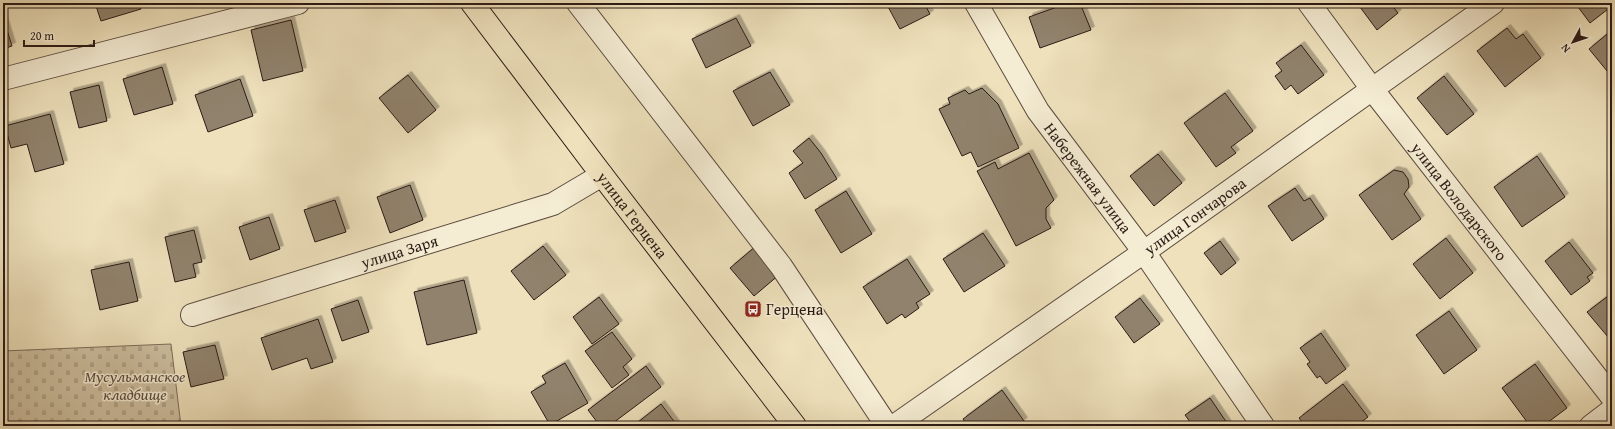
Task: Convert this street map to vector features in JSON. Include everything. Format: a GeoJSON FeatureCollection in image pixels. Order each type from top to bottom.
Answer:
{"type":"FeatureCollection","features":[{"type":"Feature","properties":{"kind":"main road","name":"улица Герцена"},"geometry":{"type":"LineString","coordinates":[[472,3],[795,426]]}},
{"type":"Feature","properties":{"kind":"street"},"geometry":{"type":"LineString","coordinates":[[3,79],[298,3]]}},
{"type":"Feature","properties":{"kind":"street"},"geometry":{"type":"LineString","coordinates":[[578,3],[781,266],[887,426]]}},
{"type":"Feature","properties":{"kind":"street","name":"Набережная улица"},"geometry":{"type":"LineString","coordinates":[[976,3],[1038,111],[1144,252],[1263,426]]}},
{"type":"Feature","properties":{"kind":"street","name":"улица Володарского"},"geometry":{"type":"LineString","coordinates":[[1309,3],[1372,89],[1612,397]]}},
{"type":"Feature","properties":{"kind":"street","name":"улица Гончарова"},"geometry":{"type":"LineString","coordinates":[[894,426],[1144,252],[1493,3]]}},
{"type":"Feature","properties":{"kind":"street","name":"улица Заря"},"geometry":{"type":"LineString","coordinates":[[192,315],[553,204],[602,175]]}},
{"type":"Feature","properties":{"kind":"street"},"geometry":{"type":"LineString","coordinates":[[1591,426],[1612,410]]}},
{"type":"Feature","properties":{"kind":"green space","name":"Мусульманское кладбище"},"geometry":{"type":"Polygon","coordinates":[[[171,344],[181,426],[3,426],[3,351],[171,344]]]}},
{"type":"Feature","properties":{"kind":"building"},"geometry":{"type":"Polygon","coordinates":[[[95,3],[139,3],[141,9],[101,21],[95,3]]]}},
{"type":"Feature","properties":{"kind":"building"},"geometry":{"type":"Polygon","coordinates":[[[886,3],[924,3],[930,14],[900,29],[886,3]]]}},
{"type":"Feature","properties":{"kind":"building"},"geometry":{"type":"Polygon","coordinates":[[[1068,3],[1080,3],[1091,30],[1040,48],[1029,17],[1068,3]]]}},
{"type":"Feature","properties":{"kind":"building"},"geometry":{"type":"Polygon","coordinates":[[[1357,3],[1390,3],[1398,13],[1377,30],[1357,3]]]}},
{"type":"Feature","properties":{"kind":"building"},"geometry":{"type":"Polygon","coordinates":[[[1575,3],[1612,3],[1612,6],[1590,23],[1575,3]]]}},
{"type":"Feature","properties":{"kind":"building"},"geometry":{"type":"Polygon","coordinates":[[[3,17],[12,46],[3,49],[3,17]]]}},
{"type":"Feature","properties":{"kind":"building"},"geometry":{"type":"Polygon","coordinates":[[[736,18],[751,46],[706,68],[692,39],[736,18]]]}},
{"type":"Feature","properties":{"kind":"building"},"geometry":{"type":"Polygon","coordinates":[[[291,20],[303,71],[263,81],[251,30],[291,20]]]}},
{"type":"Feature","properties":{"kind":"building"},"geometry":{"type":"Polygon","coordinates":[[[1507,28],[1516,39],[1523,34],[1541,58],[1505,87],[1477,51],[1507,28]]]}},
{"type":"Feature","properties":{"kind":"building"},"geometry":{"type":"Polygon","coordinates":[[[1612,30],[1612,77],[1589,49],[1612,30]]]}},
{"type":"Feature","properties":{"kind":"building"},"geometry":{"type":"Polygon","coordinates":[[[1301,45],[1324,75],[1298,94],[1291,85],[1285,90],[1275,76],[1282,71],[1276,63],[1301,45]]]}},
{"type":"Feature","properties":{"kind":"building"},"geometry":{"type":"Polygon","coordinates":[[[162,67],[173,104],[134,115],[123,79],[162,67]]]}},
{"type":"Feature","properties":{"kind":"building"},"geometry":{"type":"Polygon","coordinates":[[[770,72],[790,105],[753,126],[733,91],[770,72]]]}},
{"type":"Feature","properties":{"kind":"building"},"geometry":{"type":"Polygon","coordinates":[[[408,75],[436,110],[408,133],[379,98],[408,75]]]}},
{"type":"Feature","properties":{"kind":"building"},"geometry":{"type":"Polygon","coordinates":[[[1444,76],[1474,114],[1447,135],[1417,98],[1444,76]]]}},
{"type":"Feature","properties":{"kind":"building"},"geometry":{"type":"Polygon","coordinates":[[[240,79],[253,116],[208,132],[195,95],[240,79]]]}},
{"type":"Feature","properties":{"kind":"building"},"geometry":{"type":"Polygon","coordinates":[[[99,85],[107,121],[79,128],[70,92],[99,85]]]}},
{"type":"Feature","properties":{"kind":"building"},"geometry":{"type":"Polygon","coordinates":[[[982,88],[998,104],[1019,148],[978,167],[971,152],[962,156],[939,109],[950,104],[948,98],[965,90],[969,94],[982,88]]]}},
{"type":"Feature","properties":{"kind":"building"},"geometry":{"type":"Polygon","coordinates":[[[1225,93],[1253,131],[1231,147],[1236,153],[1216,167],[1184,123],[1225,93]]]}},
{"type":"Feature","properties":{"kind":"building"},"geometry":{"type":"Polygon","coordinates":[[[50,114],[64,164],[35,172],[27,144],[11,148],[5,126],[50,114]]]}},
{"type":"Feature","properties":{"kind":"building"},"geometry":{"type":"Polygon","coordinates":[[[809,138],[821,153],[837,179],[805,199],[789,173],[803,163],[793,151],[809,138]]]}},
{"type":"Feature","properties":{"kind":"building"},"geometry":{"type":"Polygon","coordinates":[[[1029,153],[1054,200],[1046,208],[1046,219],[1051,228],[1016,246],[977,171],[995,162],[998,169],[1029,153]]]}},
{"type":"Feature","properties":{"kind":"building"},"geometry":{"type":"Polygon","coordinates":[[[1158,154],[1182,183],[1154,206],[1130,176],[1158,154]]]}},
{"type":"Feature","properties":{"kind":"building"},"geometry":{"type":"Polygon","coordinates":[[[1537,156],[1565,197],[1522,227],[1494,187],[1537,156]]]}},
{"type":"Feature","properties":{"kind":"building"},"geometry":{"type":"Polygon","coordinates":[[[1394,170],[1403,172],[1408,179],[1409,187],[1404,194],[1421,219],[1392,240],[1359,195],[1394,170]]]}},
{"type":"Feature","properties":{"kind":"building"},"geometry":{"type":"Polygon","coordinates":[[[410,185],[423,220],[390,233],[377,197],[410,185]]]}},
{"type":"Feature","properties":{"kind":"building"},"geometry":{"type":"Polygon","coordinates":[[[1295,188],[1304,201],[1310,198],[1324,219],[1292,241],[1268,206],[1295,188]]]}},
{"type":"Feature","properties":{"kind":"building"},"geometry":{"type":"Polygon","coordinates":[[[846,191],[872,234],[841,253],[815,210],[846,191]]]}},
{"type":"Feature","properties":{"kind":"building"},"geometry":{"type":"Polygon","coordinates":[[[335,200],[346,232],[315,242],[304,210],[335,200]]]}},
{"type":"Feature","properties":{"kind":"building"},"geometry":{"type":"Polygon","coordinates":[[[269,217],[280,249],[250,260],[239,227],[269,217]]]}},
{"type":"Feature","properties":{"kind":"building"},"geometry":{"type":"Polygon","coordinates":[[[194,230],[202,262],[193,264],[196,277],[175,282],[165,237],[194,230]]]}},
{"type":"Feature","properties":{"kind":"building"},"geometry":{"type":"Polygon","coordinates":[[[983,233],[1005,266],[964,292],[943,259],[983,233]]]}},
{"type":"Feature","properties":{"kind":"building"},"geometry":{"type":"Polygon","coordinates":[[[1446,238],[1473,273],[1440,299],[1413,264],[1446,238]]]}},
{"type":"Feature","properties":{"kind":"building"},"geometry":{"type":"Polygon","coordinates":[[[1220,241],[1236,263],[1221,275],[1204,253],[1220,241]]]}},
{"type":"Feature","properties":{"kind":"building"},"geometry":{"type":"Polygon","coordinates":[[[1569,242],[1593,273],[1587,277],[1590,281],[1571,295],[1545,261],[1569,242]]]}},
{"type":"Feature","properties":{"kind":"building"},"geometry":{"type":"Polygon","coordinates":[[[543,246],[566,275],[534,300],[511,271],[543,246]]]}},
{"type":"Feature","properties":{"kind":"building"},"geometry":{"type":"Polygon","coordinates":[[[756,246],[780,274],[754,296],[730,268],[756,246]]]}},
{"type":"Feature","properties":{"kind":"building"},"geometry":{"type":"Polygon","coordinates":[[[907,259],[930,294],[916,303],[919,308],[905,318],[902,314],[887,324],[863,287],[907,259]]]}},
{"type":"Feature","properties":{"kind":"building"},"geometry":{"type":"Polygon","coordinates":[[[129,262],[138,301],[100,310],[91,270],[129,262]]]}},
{"type":"Feature","properties":{"kind":"building"},"geometry":{"type":"Polygon","coordinates":[[[464,280],[477,333],[427,345],[414,292],[464,280]]]}},
{"type":"Feature","properties":{"kind":"building"},"geometry":{"type":"Polygon","coordinates":[[[1612,293],[1612,334],[1608,337],[1587,312],[1612,293]]]}},
{"type":"Feature","properties":{"kind":"building"},"geometry":{"type":"Polygon","coordinates":[[[599,297],[619,324],[592,344],[573,317],[599,297]]]}},
{"type":"Feature","properties":{"kind":"building"},"geometry":{"type":"Polygon","coordinates":[[[1140,298],[1160,324],[1134,343],[1115,317],[1140,298]]]}},
{"type":"Feature","properties":{"kind":"building"},"geometry":{"type":"Polygon","coordinates":[[[358,300],[369,332],[342,341],[331,309],[358,300]]]}},
{"type":"Feature","properties":{"kind":"building"},"geometry":{"type":"Polygon","coordinates":[[[1449,311],[1477,350],[1444,374],[1416,335],[1449,311]]]}},
{"type":"Feature","properties":{"kind":"building"},"geometry":{"type":"Polygon","coordinates":[[[318,319],[333,362],[311,369],[307,358],[272,370],[261,338],[318,319]]]}},
{"type":"Feature","properties":{"kind":"building"},"geometry":{"type":"Polygon","coordinates":[[[612,332],[632,359],[623,367],[629,375],[612,388],[585,351],[612,332]]]}},
{"type":"Feature","properties":{"kind":"building"},"geometry":{"type":"Polygon","coordinates":[[[1321,333],[1346,369],[1326,384],[1320,376],[1317,378],[1307,364],[1310,362],[1300,348],[1321,333]]]}},
{"type":"Feature","properties":{"kind":"building"},"geometry":{"type":"Polygon","coordinates":[[[215,345],[224,379],[191,387],[183,352],[215,345]]]}},
{"type":"Feature","properties":{"kind":"building"},"geometry":{"type":"Polygon","coordinates":[[[565,363],[588,403],[550,425],[531,392],[546,383],[542,376],[565,363]]]}},
{"type":"Feature","properties":{"kind":"building"},"geometry":{"type":"Polygon","coordinates":[[[1535,364],[1567,408],[1543,426],[1530,426],[1502,388],[1535,364]]]}},
{"type":"Feature","properties":{"kind":"building"},"geometry":{"type":"Polygon","coordinates":[[[646,366],[661,387],[609,426],[600,426],[588,410],[646,366]]]}},
{"type":"Feature","properties":{"kind":"building"},"geometry":{"type":"Polygon","coordinates":[[[1343,384],[1368,417],[1356,426],[1305,426],[1299,418],[1343,384]]]}},
{"type":"Feature","properties":{"kind":"building"},"geometry":{"type":"Polygon","coordinates":[[[1002,390],[1024,421],[1017,426],[966,426],[967,425],[963,419],[1002,390]]]}},
{"type":"Feature","properties":{"kind":"building"},"geometry":{"type":"Polygon","coordinates":[[[1210,398],[1229,426],[1193,426],[1185,415],[1210,398]]]}},
{"type":"Feature","properties":{"kind":"building"},"geometry":{"type":"Polygon","coordinates":[[[661,404],[676,424],[673,426],[633,426],[661,404]]]}},
{"type":"Feature","properties":{"kind":"place","name":"Герцена"},"geometry":{"type":"Point","coordinates":[753,309]}}]}
